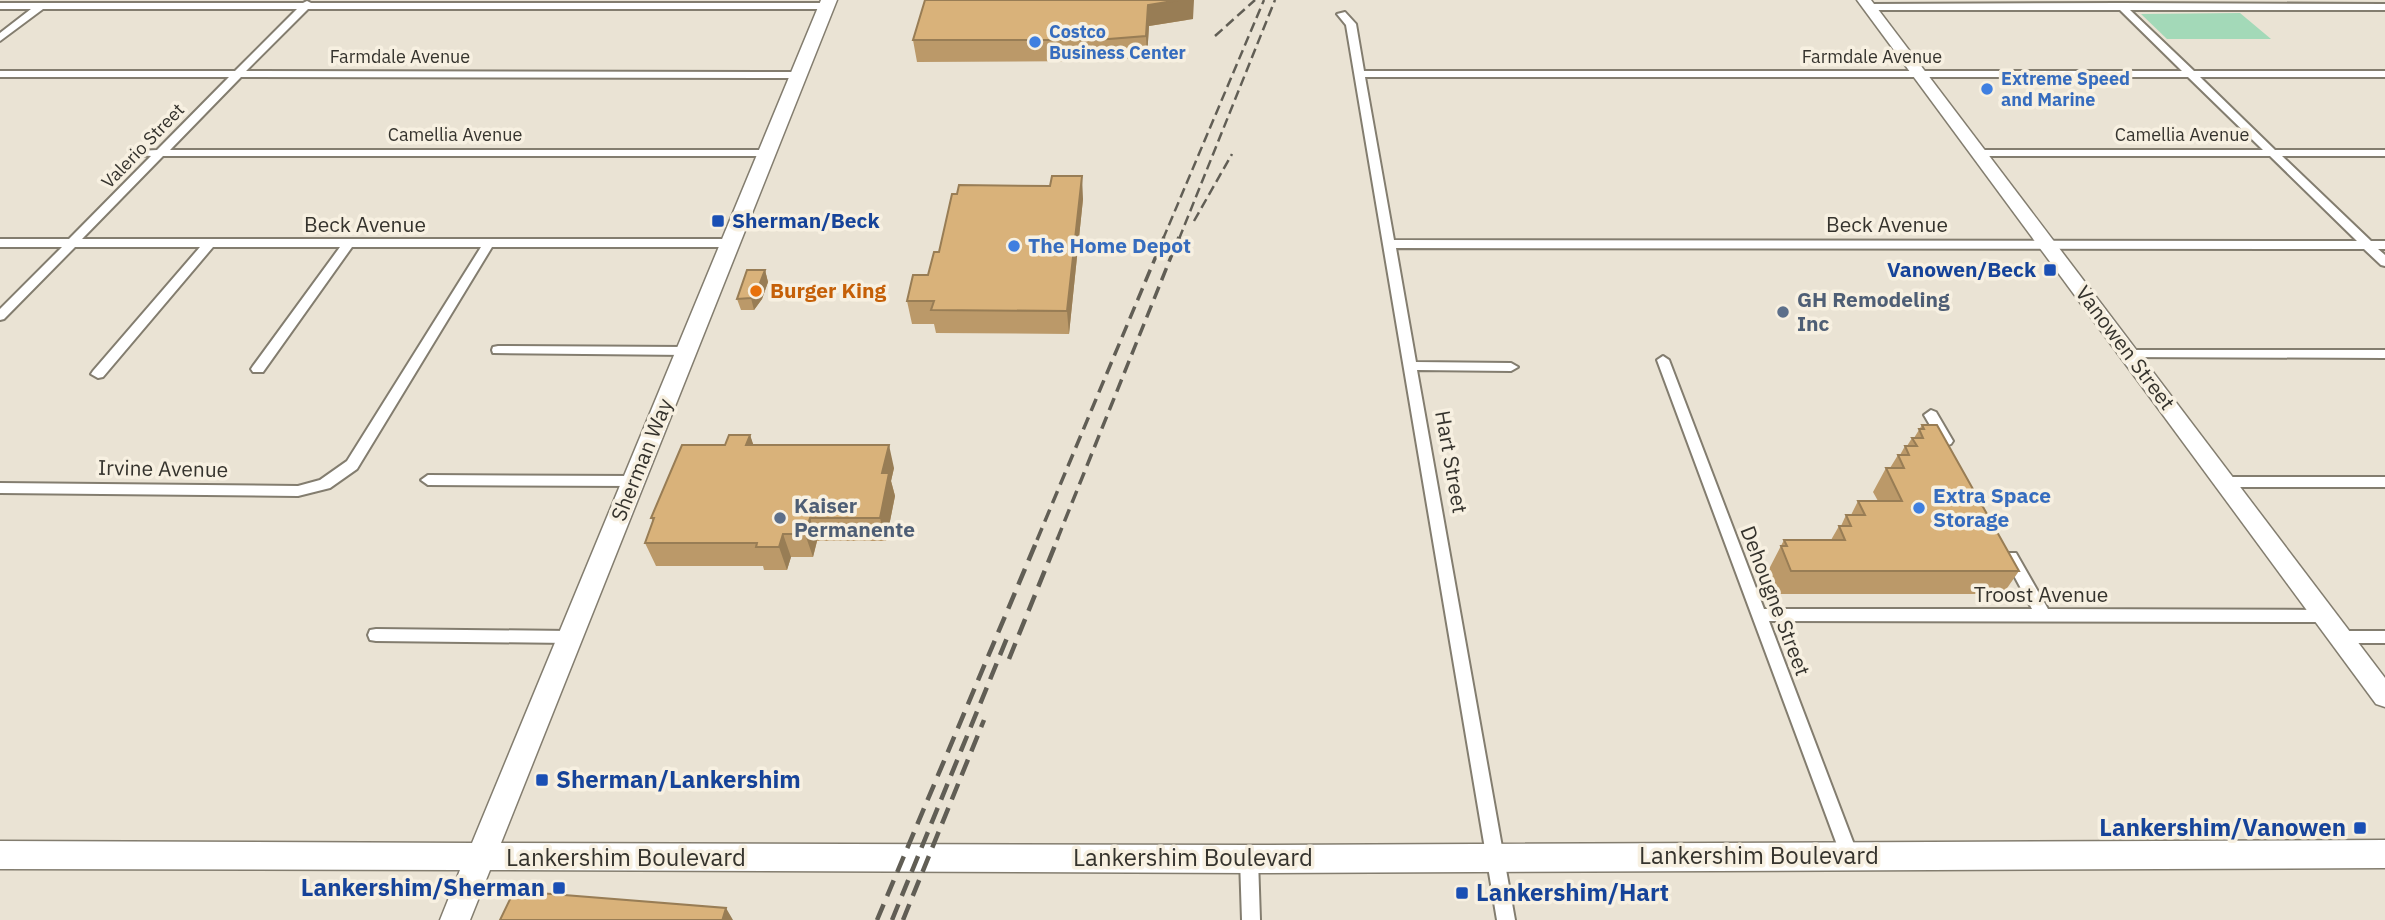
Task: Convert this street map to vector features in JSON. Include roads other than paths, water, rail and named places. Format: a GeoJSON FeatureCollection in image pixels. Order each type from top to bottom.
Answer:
{"type":"FeatureCollection","features":[{"type":"Feature","properties":{"kind":"main road","name":"Sherman Way"},"geometry":{"type":"LineString","coordinates":[[455,920],[828,3]]}},
{"type":"Feature","properties":{"kind":"main road","name":"Vanowen Street"},"geometry":{"type":"LineString","coordinates":[[1867,4],[2385,697]]}},
{"type":"Feature","properties":{"kind":"main road","name":"Lankershim Boulevard"},"geometry":{"type":"LineString","coordinates":[[0,855],[1249,859],[2385,854]]}},
{"type":"Feature","properties":{"kind":"street"},"geometry":{"type":"LineString","coordinates":[[0,38],[45,3]]}},
{"type":"Feature","properties":{"kind":"street"},"geometry":{"type":"LineString","coordinates":[[0,6],[45,3],[828,3]]}},
{"type":"Feature","properties":{"kind":"street","name":"Valerio Street"},"geometry":{"type":"LineString","coordinates":[[0,316],[307,3]]}},
{"type":"Feature","properties":{"kind":"street"},"geometry":{"type":"LineString","coordinates":[[1867,4],[2385,7]]}},
{"type":"Feature","properties":{"kind":"street"},"geometry":{"type":"LineString","coordinates":[[2119,4],[2385,262]]}},
{"type":"Feature","properties":{"kind":"street","name":"Hart Street"},"geometry":{"type":"LineString","coordinates":[[1342,14],[1351,24],[1506,920]]}},
{"type":"Feature","properties":{"kind":"street","name":"Farmdale Avenue"},"geometry":{"type":"LineString","coordinates":[[0,74],[799,75]]}},
{"type":"Feature","properties":{"kind":"street","name":"Farmdale Avenue"},"geometry":{"type":"LineString","coordinates":[[1360,74],[2385,75]]}},
{"type":"Feature","properties":{"kind":"street","name":"Camellia Avenue"},"geometry":{"type":"LineString","coordinates":[[143,153],[767,153]]}},
{"type":"Feature","properties":{"kind":"street","name":"Camellia Avenue"},"geometry":{"type":"LineString","coordinates":[[1978,153],[2385,153]]}},
{"type":"Feature","properties":{"kind":"street","name":"Beck Avenue"},"geometry":{"type":"LineString","coordinates":[[0,243],[731,243]]}},
{"type":"Feature","properties":{"kind":"street"},"geometry":{"type":"LineString","coordinates":[[98,374],[209,244]]}},
{"type":"Feature","properties":{"kind":"street"},"geometry":{"type":"LineString","coordinates":[[258,369],[348,244]]}},
{"type":"Feature","properties":{"kind":"street","name":"Irvine Avenue"},"geometry":{"type":"LineString","coordinates":[[0,488],[298,491],[325,484],[352,466],[488,244]]}},
{"type":"Feature","properties":{"kind":"street","name":"Beck Avenue"},"geometry":{"type":"LineString","coordinates":[[1390,244],[2385,245]]}},
{"type":"Feature","properties":{"kind":"street"},"geometry":{"type":"LineString","coordinates":[[498,350],[687,351]]}},
{"type":"Feature","properties":{"kind":"street"},"geometry":{"type":"LineString","coordinates":[[2129,354],[2385,354]]}},
{"type":"Feature","properties":{"kind":"street","name":"Dehougne Street"},"geometry":{"type":"LineString","coordinates":[[1663,360],[1849,855]]}},
{"type":"Feature","properties":{"kind":"street"},"geometry":{"type":"LineString","coordinates":[[1411,366],[1511,367]]}},
{"type":"Feature","properties":{"kind":"street"},"geometry":{"type":"LineString","coordinates":[[1931,415],[1951,450]]}},
{"type":"Feature","properties":{"kind":"street"},"geometry":{"type":"LineString","coordinates":[[428,480],[634,481]]}},
{"type":"Feature","properties":{"kind":"street"},"geometry":{"type":"LineString","coordinates":[[2225,482],[2385,482]]}},
{"type":"Feature","properties":{"kind":"street"},"geometry":{"type":"LineString","coordinates":[[2004,545],[2044,616]]}},
{"type":"Feature","properties":{"kind":"street","name":"Troost Avenue"},"geometry":{"type":"LineString","coordinates":[[1758,615],[2325,616]]}},
{"type":"Feature","properties":{"kind":"street"},"geometry":{"type":"LineString","coordinates":[[376,635],[570,637]]}},
{"type":"Feature","properties":{"kind":"street"},"geometry":{"type":"LineString","coordinates":[[2340,637],[2385,637]]}},
{"type":"Feature","properties":{"kind":"street"},"geometry":{"type":"LineString","coordinates":[[1249,859],[1251,920]]}},
{"type":"Feature","properties":{"kind":"railway"},"geometry":{"type":"LineString","coordinates":[[1215,36],[1255,0]]}},
{"type":"Feature","properties":{"kind":"railway"},"geometry":{"type":"LineString","coordinates":[[1163,239],[1264,0]]}},
{"type":"Feature","properties":{"kind":"railway"},"geometry":{"type":"LineString","coordinates":[[1179,239],[1275,0]]}},
{"type":"Feature","properties":{"kind":"railway"},"geometry":{"type":"LineString","coordinates":[[1194,221],[1232,154]]}},
{"type":"Feature","properties":{"kind":"railway"},"geometry":{"type":"LineString","coordinates":[[1037,540],[1164,237]]}},
{"type":"Feature","properties":{"kind":"railway"},"geometry":{"type":"LineString","coordinates":[[1057,540],[1179,237]]}},
{"type":"Feature","properties":{"kind":"railway"},"geometry":{"type":"LineString","coordinates":[[877,920],[1038,538]]}},
{"type":"Feature","properties":{"kind":"railway"},"geometry":{"type":"LineString","coordinates":[[1009,659],[1058,538]]}},
{"type":"Feature","properties":{"kind":"railway"},"geometry":{"type":"LineString","coordinates":[[892,920],[1007,638]]}},
{"type":"Feature","properties":{"kind":"railway"},"geometry":{"type":"LineString","coordinates":[[903,920],[984,720]]}},
{"type":"Feature","properties":{"kind":"place","name":"Costco Business Center"},"geometry":{"type":"Point","coordinates":[1035,42]}},
{"type":"Feature","properties":{"kind":"place","name":"Extreme Speed and Marine"},"geometry":{"type":"Point","coordinates":[1987,89]}},
{"type":"Feature","properties":{"kind":"place","name":"Sherman/Beck"},"geometry":{"type":"Point","coordinates":[718,221]}},
{"type":"Feature","properties":{"kind":"place","name":"The Home Depot"},"geometry":{"type":"Point","coordinates":[1014,246]}},
{"type":"Feature","properties":{"kind":"place","name":"Vanowen/Beck"},"geometry":{"type":"Point","coordinates":[2050,270]}},
{"type":"Feature","properties":{"kind":"place","name":"Burger King"},"geometry":{"type":"Point","coordinates":[756,291]}},
{"type":"Feature","properties":{"kind":"place","name":"GH Remodeling Inc"},"geometry":{"type":"Point","coordinates":[1783,312]}},
{"type":"Feature","properties":{"kind":"place","name":"Extra Space Storage"},"geometry":{"type":"Point","coordinates":[1919,508]}},
{"type":"Feature","properties":{"kind":"place","name":"Kaiser Permanente"},"geometry":{"type":"Point","coordinates":[780,518]}},
{"type":"Feature","properties":{"kind":"place","name":"Sherman/Lankershim"},"geometry":{"type":"Point","coordinates":[542,780]}},
{"type":"Feature","properties":{"kind":"place","name":"Lankershim/Vanowen"},"geometry":{"type":"Point","coordinates":[2360,828]}},
{"type":"Feature","properties":{"kind":"place","name":"Lankershim/Sherman"},"geometry":{"type":"Point","coordinates":[559,888]}},
{"type":"Feature","properties":{"kind":"place","name":"Lankershim/Hart"},"geometry":{"type":"Point","coordinates":[1462,893]}}]}
